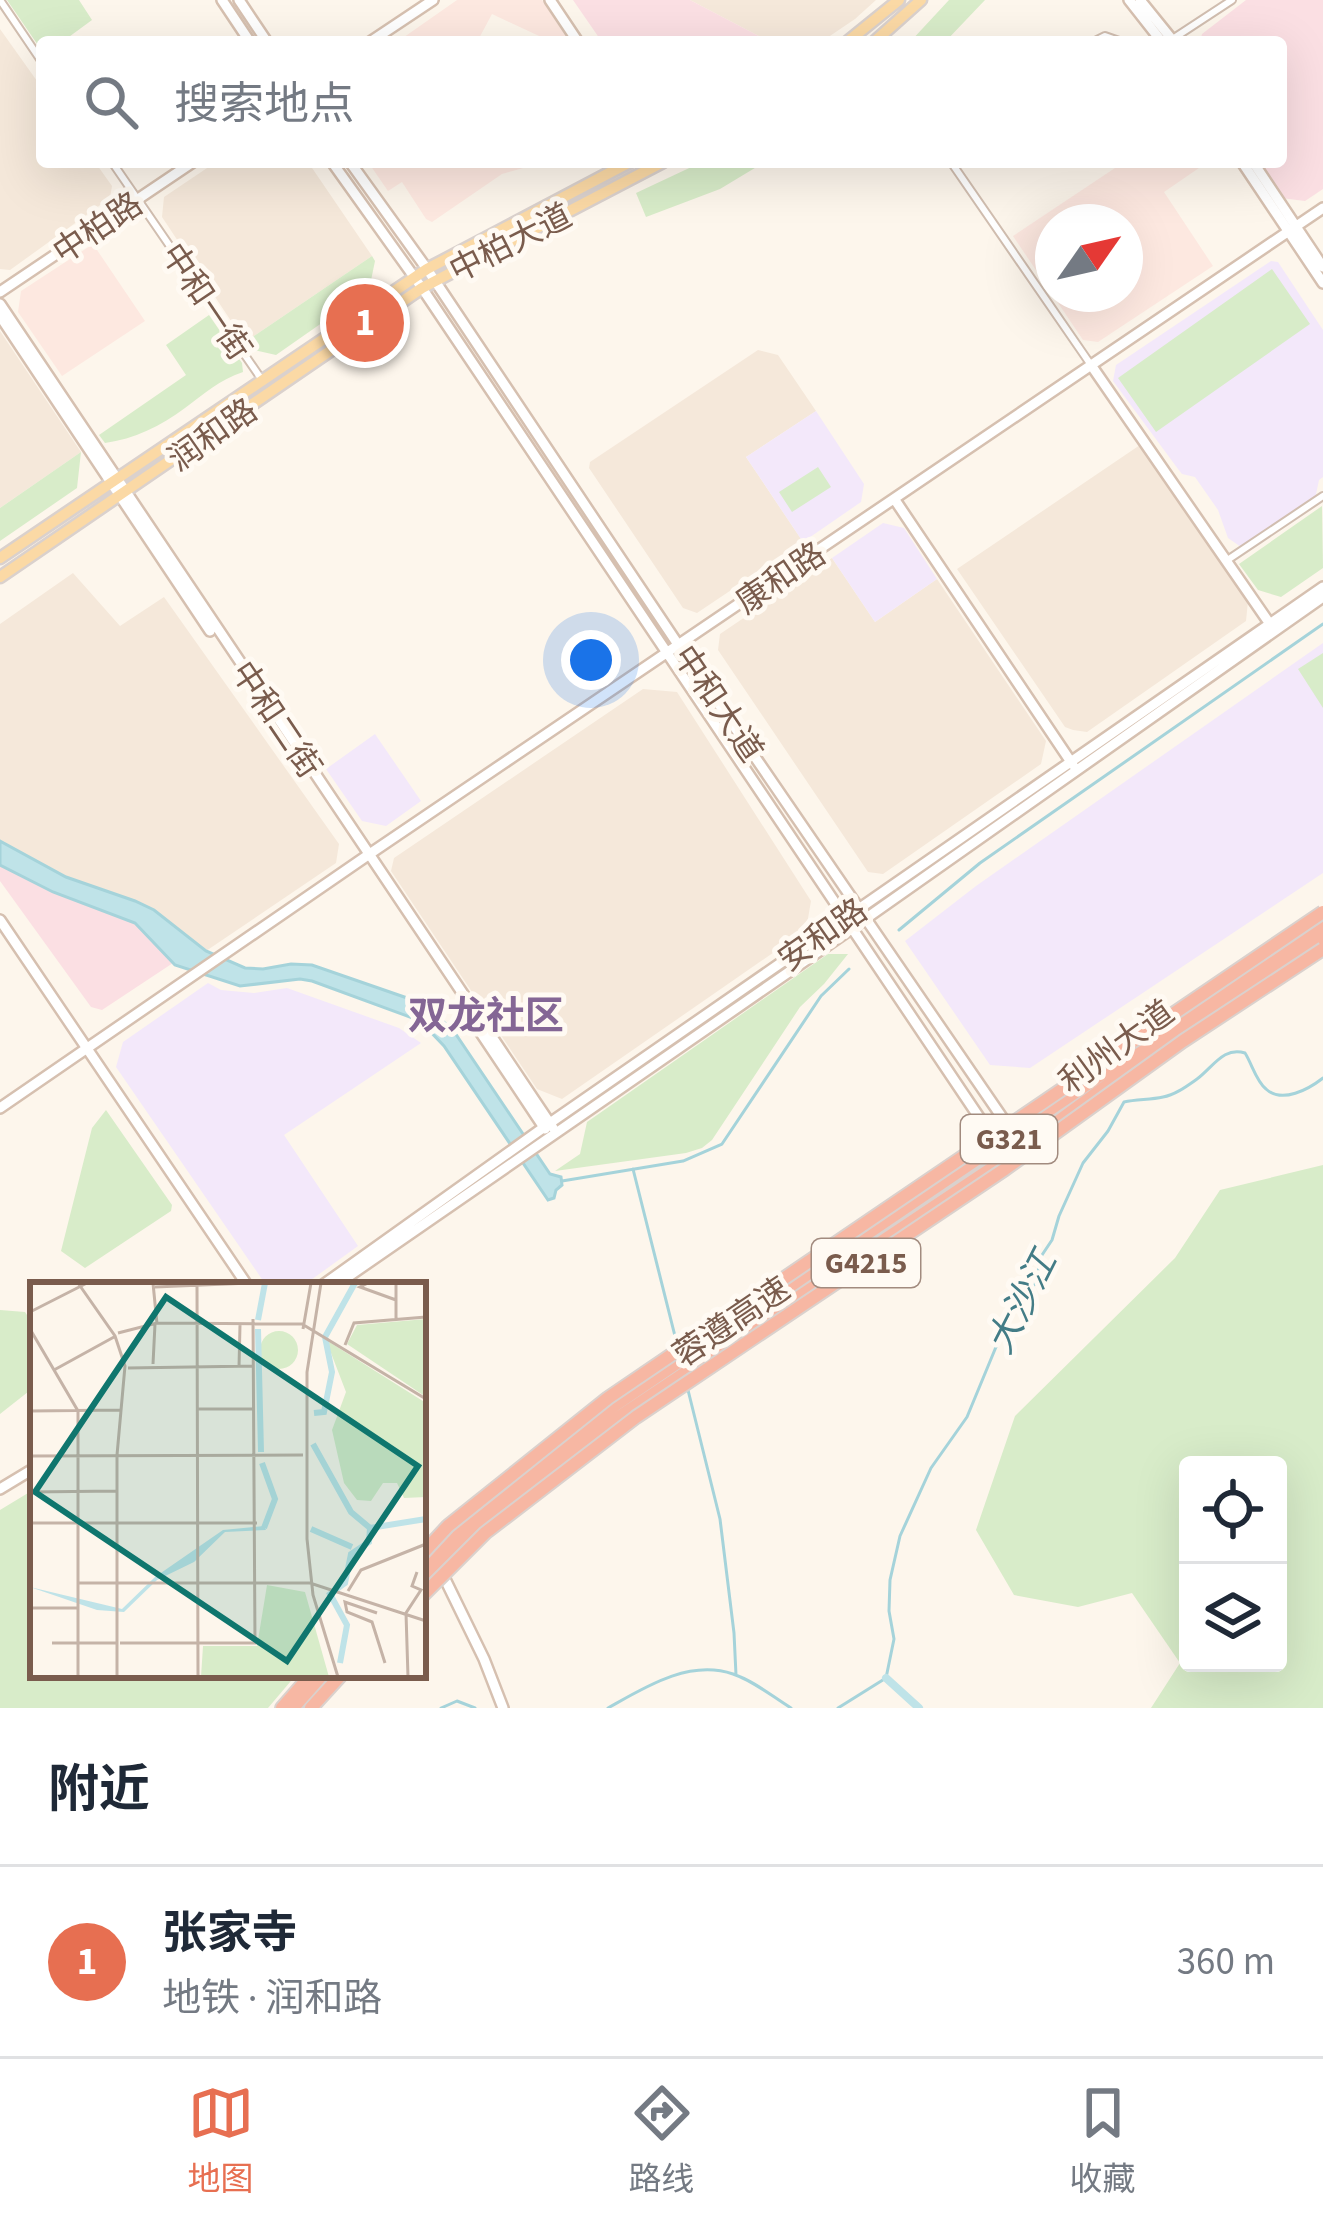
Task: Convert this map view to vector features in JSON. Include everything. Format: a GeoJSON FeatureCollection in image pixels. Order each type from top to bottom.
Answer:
{"type":"FeatureCollection","features":[{"type":"Feature","properties":{"kind":"highway","name":"蓉遵高速"},"geometry":{"type":"LineString","coordinates":[[428,1559],[448,1526],[608,1398],[1323,912]]}},
{"type":"Feature","properties":{"kind":"highway","name":"利州大道"},"geometry":{"type":"LineString","coordinates":[[428,1559],[481,1526],[697,1356],[1323,923]]}},
{"type":"Feature","properties":{"kind":"highway","name":"利州大道"},"geometry":{"type":"LineString","coordinates":[[697,1356],[1022,1148],[1193,1022],[1323,936]]}},
{"type":"Feature","properties":{"kind":"highway","name":"蓉遵高速"},"geometry":{"type":"LineString","coordinates":[[426,1587],[485,1533],[636,1417],[1323,949]]}},
{"type":"Feature","properties":{"kind":"highway"},"geometry":{"type":"LineString","coordinates":[[282,1708],[308,1678]]}},
{"type":"Feature","properties":{"kind":"highway"},"geometry":{"type":"LineString","coordinates":[[293,1708],[319,1678]]}},
{"type":"Feature","properties":{"kind":"highway"},"geometry":{"type":"LineString","coordinates":[[311,1708],[342,1678]]}},
{"type":"Feature","properties":{"kind":"highway"},"geometry":{"type":"LineString","coordinates":[[321,1708],[343,1678]]}},
{"type":"Feature","properties":{"kind":"main road"},"geometry":{"type":"LineString","coordinates":[[855,36],[899,0]]}},
{"type":"Feature","properties":{"kind":"main road"},"geometry":{"type":"LineString","coordinates":[[881,36],[921,0]]}},
{"type":"Feature","properties":{"kind":"main road","name":"中柏大道"},"geometry":{"type":"LineString","coordinates":[[418,283],[427,268],[618,168]]}},
{"type":"Feature","properties":{"kind":"main road","name":"中柏大道"},"geometry":{"type":"LineString","coordinates":[[418,283],[435,281],[650,168]]}},
{"type":"Feature","properties":{"kind":"main road","name":"润和路"},"geometry":{"type":"LineString","coordinates":[[0,558],[262,380],[418,283]]}},
{"type":"Feature","properties":{"kind":"main road","name":"润和路"},"geometry":{"type":"LineString","coordinates":[[0,577],[123,495],[418,283]]}},
{"type":"Feature","properties":{"kind":"street"},"geometry":{"type":"LineString","coordinates":[[0,0],[36,53]]}},
{"type":"Feature","properties":{"kind":"street"},"geometry":{"type":"LineString","coordinates":[[222,0],[246,36]]}},
{"type":"Feature","properties":{"kind":"street"},"geometry":{"type":"LineString","coordinates":[[239,0],[263,36]]}},
{"type":"Feature","properties":{"kind":"street"},"geometry":{"type":"LineString","coordinates":[[379,36],[433,0]]}},
{"type":"Feature","properties":{"kind":"street"},"geometry":{"type":"LineString","coordinates":[[550,0],[574,36]]}},
{"type":"Feature","properties":{"kind":"street"},"geometry":{"type":"LineString","coordinates":[[1129,0],[1163,36]]}},
{"type":"Feature","properties":{"kind":"street"},"geometry":{"type":"LineString","coordinates":[[1140,0],[1164,36]]}},
{"type":"Feature","properties":{"kind":"street"},"geometry":{"type":"LineString","coordinates":[[1174,36],[1232,0]]}},
{"type":"Feature","properties":{"kind":"street","name":"中和一街"},"geometry":{"type":"LineString","coordinates":[[116,168],[262,380]]}},
{"type":"Feature","properties":{"kind":"street","name":"中柏路"},"geometry":{"type":"LineString","coordinates":[[0,292],[184,168]]}},
{"type":"Feature","properties":{"kind":"street","name":"中和大道"},"geometry":{"type":"LineString","coordinates":[[336,168],[999,1146]]}},
{"type":"Feature","properties":{"kind":"street","name":"中和大道"},"geometry":{"type":"LineString","coordinates":[[354,168],[427,268],[1014,1136]]}},
{"type":"Feature","properties":{"kind":"street"},"geometry":{"type":"LineString","coordinates":[[955,168],[1272,627]]}},
{"type":"Feature","properties":{"kind":"street"},"geometry":{"type":"LineString","coordinates":[[1246,168],[1323,267]]}},
{"type":"Feature","properties":{"kind":"street"},"geometry":{"type":"LineString","coordinates":[[1256,168],[1323,283]]}},
{"type":"Feature","properties":{"kind":"street","name":"康和路"},"geometry":{"type":"LineString","coordinates":[[0,1108],[1323,208]]}},
{"type":"Feature","properties":{"kind":"street","name":"中和二街"},"geometry":{"type":"LineString","coordinates":[[0,304],[114,482]]}},
{"type":"Feature","properties":{"kind":"street","name":"中和二街"},"geometry":{"type":"LineString","coordinates":[[0,316],[551,1130]]}},
{"type":"Feature","properties":{"kind":"street"},"geometry":{"type":"LineString","coordinates":[[1226,560],[1323,496]]}},
{"type":"Feature","properties":{"kind":"street"},"geometry":{"type":"LineString","coordinates":[[895,500],[1073,766]]}},
{"type":"Feature","properties":{"kind":"street","name":"安和路"},"geometry":{"type":"LineString","coordinates":[[340,1282],[1323,587]]}},
{"type":"Feature","properties":{"kind":"street","name":"安和路"},"geometry":{"type":"LineString","coordinates":[[1272,627],[1323,596]]}},
{"type":"Feature","properties":{"kind":"street"},"geometry":{"type":"LineString","coordinates":[[0,920],[245,1282]]}},
{"type":"Feature","properties":{"kind":"street","name":"安和路"},"geometry":{"type":"LineString","coordinates":[[327,1282],[509,1160]]}},
{"type":"Feature","properties":{"kind":"street"},"geometry":{"type":"LineString","coordinates":[[0,1493],[30,1474]]}},
{"type":"Feature","properties":{"kind":"street"},"geometry":{"type":"LineString","coordinates":[[428,1559],[484,1658],[503,1708]]}},
{"type":"Feature","properties":{"kind":"shaded area"},"geometry":{"type":"Polygon","coordinates":[[[457,0],[542,0],[566,36],[539,36],[492,14],[480,36],[406,36],[457,0]]]}},
{"type":"Feature","properties":{"kind":"shaded area"},"geometry":{"type":"Polygon","coordinates":[[[573,0],[690,0],[759,36],[598,36],[573,0]]]}},
{"type":"Feature","properties":{"kind":"shaded area"},"geometry":{"type":"Polygon","coordinates":[[[690,0],[876,0],[830,36],[759,36],[690,0]]]}},
{"type":"Feature","properties":{"kind":"shaded area"},"geometry":{"type":"Polygon","coordinates":[[[1246,0],[1323,0],[1323,189],[1305,201],[1281,198],[1262,168],[1287,168],[1287,36],[1202,34],[1246,0]]]}},
{"type":"Feature","properties":{"kind":"shaded area"},"geometry":{"type":"Polygon","coordinates":[[[0,29],[36,80],[36,168],[99,168],[112,186],[110,198],[10,270],[0,269],[0,29]]]}},
{"type":"Feature","properties":{"kind":"shaded area"},"geometry":{"type":"Polygon","coordinates":[[[207,168],[312,168],[372,256],[245,342],[162,217],[164,197],[207,168]]]}},
{"type":"Feature","properties":{"kind":"shaded area"},"geometry":{"type":"Polygon","coordinates":[[[372,168],[524,168],[502,174],[432,222],[402,182],[388,191],[372,168]]]}},
{"type":"Feature","properties":{"kind":"shaded area"},"geometry":{"type":"Polygon","coordinates":[[[1115,168],[1199,168],[1164,192],[1213,266],[1098,342],[1083,340],[1064,312],[1143,312],[1143,204],[1061,204],[1115,168]]]}},
{"type":"Feature","properties":{"kind":"shaded area"},"geometry":{"type":"Polygon","coordinates":[[[1035,221],[1035,269],[1013,236],[1035,221]]]}},
{"type":"Feature","properties":{"kind":"shaded area"},"geometry":{"type":"Polygon","coordinates":[[[93,244],[145,321],[62,376],[18,312],[21,291],[93,244]]]}},
{"type":"Feature","properties":{"kind":"shaded area"},"geometry":{"type":"Polygon","coordinates":[[[1271,261],[1278,262],[1323,330],[1323,477],[1315,499],[1241,547],[1228,538],[1218,510],[1195,477],[1182,474],[1113,381],[1116,365],[1271,261]]]}},
{"type":"Feature","properties":{"kind":"shaded area"},"geometry":{"type":"Polygon","coordinates":[[[0,331],[81,452],[0,508],[0,331]]]}},
{"type":"Feature","properties":{"kind":"shaded area"},"geometry":{"type":"Polygon","coordinates":[[[758,350],[778,355],[816,411],[746,457],[803,542],[697,613],[683,608],[589,468],[590,462],[758,350]]]}},
{"type":"Feature","properties":{"kind":"shaded area"},"geometry":{"type":"Polygon","coordinates":[[[816,411],[864,484],[861,502],[803,542],[746,457],[816,411]]]}},
{"type":"Feature","properties":{"kind":"shaded area"},"geometry":{"type":"Polygon","coordinates":[[[1140,445],[1248,601],[1246,621],[1087,732],[1073,730],[1065,727],[957,569],[1140,445]]]}},
{"type":"Feature","properties":{"kind":"shaded area"},"geometry":{"type":"Polygon","coordinates":[[[883,523],[904,528],[937,579],[875,622],[832,558],[883,523]]]}},
{"type":"Feature","properties":{"kind":"shaded area"},"geometry":{"type":"Polygon","coordinates":[[[832,558],[875,622],[937,579],[1046,741],[1041,764],[883,874],[868,872],[718,650],[720,634],[832,558]]]}},
{"type":"Feature","properties":{"kind":"shaded area"},"geometry":{"type":"Polygon","coordinates":[[[73,573],[120,626],[164,597],[339,844],[336,863],[206,951],[154,910],[66,877],[0,841],[0,624],[73,573]]]}},
{"type":"Feature","properties":{"kind":"shaded area"},"geometry":{"type":"Polygon","coordinates":[[[1323,643],[1323,873],[1030,1068],[990,1065],[905,941],[1323,643]]]}},
{"type":"Feature","properties":{"kind":"shaded area"},"geometry":{"type":"Polygon","coordinates":[[[643,689],[677,692],[811,901],[806,930],[562,1099],[537,1089],[391,871],[394,858],[643,689]]]}},
{"type":"Feature","properties":{"kind":"shaded area"},"geometry":{"type":"Polygon","coordinates":[[[375,734],[421,801],[386,826],[362,821],[326,769],[375,734]]]}},
{"type":"Feature","properties":{"kind":"shaded area"},"geometry":{"type":"Polygon","coordinates":[[[0,865],[53,892],[135,923],[173,963],[102,1010],[91,1007],[0,881],[0,865]]]}},
{"type":"Feature","properties":{"kind":"shaded area"},"geometry":{"type":"Polygon","coordinates":[[[208,983],[221,990],[254,993],[287,988],[399,1028],[421,1043],[284,1135],[358,1246],[308,1282],[264,1282],[116,1067],[123,1042],[208,983]]]}},
{"type":"Feature","properties":{"kind":"green space"},"geometry":{"type":"Polygon","coordinates":[[[7,0],[79,0],[92,20],[70,36],[36,36],[36,42],[7,0]]]}},
{"type":"Feature","properties":{"kind":"green space"},"geometry":{"type":"Polygon","coordinates":[[[949,0],[985,0],[951,36],[916,36],[949,0]]]}},
{"type":"Feature","properties":{"kind":"green space"},"geometry":{"type":"Polygon","coordinates":[[[689,168],[755,168],[720,189],[646,217],[636,193],[689,168]]]}},
{"type":"Feature","properties":{"kind":"green space"},"geometry":{"type":"Polygon","coordinates":[[[372,256],[369,290],[276,355],[250,349],[245,342],[372,256]]]}},
{"type":"Feature","properties":{"kind":"green space"},"geometry":{"type":"Polygon","coordinates":[[[1272,269],[1310,324],[1156,432],[1118,378],[1272,269]]]}},
{"type":"Feature","properties":{"kind":"green space"},"geometry":{"type":"Polygon","coordinates":[[[209,315],[242,363],[243,372],[157,426],[105,443],[99,435],[186,375],[166,345],[209,315]]]}},
{"type":"Feature","properties":{"kind":"green space"},"geometry":{"type":"Polygon","coordinates":[[[81,452],[77,488],[0,541],[0,508],[81,452]]]}},
{"type":"Feature","properties":{"kind":"green space"},"geometry":{"type":"Polygon","coordinates":[[[818,467],[831,487],[792,512],[779,492],[818,467]]]}},
{"type":"Feature","properties":{"kind":"green space"},"geometry":{"type":"Polygon","coordinates":[[[1322,506],[1323,568],[1281,597],[1258,590],[1239,564],[1322,506]]]}},
{"type":"Feature","properties":{"kind":"green space"},"geometry":{"type":"Polygon","coordinates":[[[1323,653],[1323,708],[1298,669],[1323,653]]]}},
{"type":"Feature","properties":{"kind":"green space"},"geometry":{"type":"Polygon","coordinates":[[[828,954],[848,954],[800,1007],[712,1140],[702,1148],[555,1171],[580,1154],[587,1122],[828,954]]]}},
{"type":"Feature","properties":{"kind":"green space"},"geometry":{"type":"Polygon","coordinates":[[[106,1110],[172,1205],[171,1211],[85,1268],[61,1251],[92,1128],[106,1110]]]}},
{"type":"Feature","properties":{"kind":"green space"},"geometry":{"type":"Polygon","coordinates":[[[1323,1165],[1323,1708],[1151,1708],[1179,1665],[1179,1672],[1287,1672],[1287,1456],[1179,1456],[1179,1662],[1132,1593],[1078,1607],[1014,1595],[976,1530],[1015,1416],[1175,1258],[1220,1190],[1323,1165]]]}},
{"type":"Feature","properties":{"kind":"green space"},"geometry":{"type":"Polygon","coordinates":[[[0,1310],[25,1312],[30,1320],[30,1390],[0,1414],[0,1310]]]}},
{"type":"Feature","properties":{"kind":"green space"},"geometry":{"type":"Polygon","coordinates":[[[30,1492],[30,1678],[293,1678],[268,1708],[0,1708],[0,1510],[30,1492]]]}},
{"type":"Feature","properties":{"kind":"water"},"geometry":{"type":"Polygon","coordinates":[[[0,841],[66,877],[154,910],[206,951],[245,968],[312,965],[427,1008],[453,1030],[550,1174],[561,1177],[554,1198],[548,1200],[444,1046],[424,1025],[312,981],[240,986],[175,965],[135,923],[53,892],[0,865],[0,841]]]}},
{"type":"Feature","properties":{"kind":"waterway"},"geometry":{"type":"LineString","coordinates":[[899,930],[980,863],[1323,624]]}},
{"type":"Feature","properties":{"kind":"waterway"},"geometry":{"type":"LineString","coordinates":[[562,1181],[683,1161],[722,1144],[821,996],[849,969]]}},
{"type":"Feature","properties":{"kind":"waterway","name":"大沙江"},"geometry":{"type":"LineString","coordinates":[[838,1708],[886,1678],[894,1639],[890,1580],[900,1536],[931,1468],[967,1417],[1015,1301],[1035,1284],[1042,1255],[1083,1163],[1124,1102],[1172,1094],[1231,1052],[1245,1053],[1259,1082],[1272,1093],[1295,1093],[1323,1078]]}},
{"type":"Feature","properties":{"kind":"waterway"},"geometry":{"type":"LineString","coordinates":[[633,1169],[678,1348]]}},
{"type":"Feature","properties":{"kind":"waterway"},"geometry":{"type":"LineString","coordinates":[[687,1386],[720,1519],[736,1675]]}},
{"type":"Feature","properties":{"kind":"waterway","name":"大沙江"},"geometry":{"type":"LineString","coordinates":[[608,1708],[668,1678],[700,1670],[741,1677],[791,1708]]}},
{"type":"Feature","properties":{"kind":"waterway"},"geometry":{"type":"LineString","coordinates":[[886,1678],[919,1708]]}},
{"type":"Feature","properties":{"kind":"waterway","name":"大沙江"},"geometry":{"type":"LineString","coordinates":[[441,1708],[457,1701],[475,1708]]}},
{"type":"Feature","properties":{"kind":"place","name":"张家寺"},"geometry":{"type":"Point","coordinates":[365,323]}},
{"type":"Feature","properties":{"kind":"district","name":"双龙社区"},"geometry":{"type":"Point","coordinates":[486,1015]}}]}
